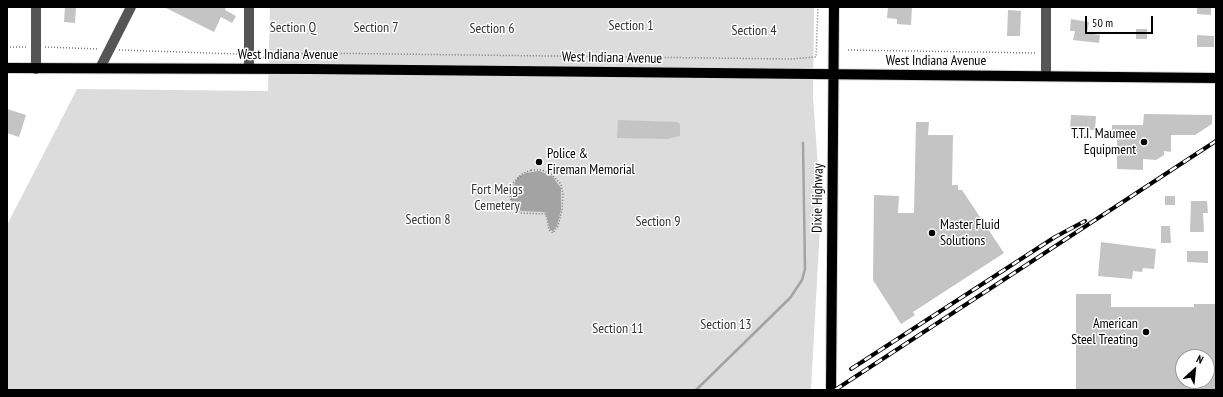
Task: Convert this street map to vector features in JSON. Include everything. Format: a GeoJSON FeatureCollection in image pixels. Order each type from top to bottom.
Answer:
{"type":"FeatureCollection","features":[{"type":"Feature","properties":{"kind":"main road","name":"Dixie Highway"},"geometry":{"type":"LineString","coordinates":[[831,390],[834,7]]}},
{"type":"Feature","properties":{"kind":"main road","name":"West Indiana Avenue"},"geometry":{"type":"LineString","coordinates":[[7,68],[249,68],[1216,78]]}},
{"type":"Feature","properties":{"kind":"street"},"geometry":{"type":"LineString","coordinates":[[36,7],[36,69]]}},
{"type":"Feature","properties":{"kind":"street"},"geometry":{"type":"LineString","coordinates":[[100,68],[131,7]]}},
{"type":"Feature","properties":{"kind":"street"},"geometry":{"type":"LineString","coordinates":[[249,7],[249,68]]}},
{"type":"Feature","properties":{"kind":"street"},"geometry":{"type":"LineString","coordinates":[[1046,7],[1046,76]]}},
{"type":"Feature","properties":{"kind":"path"},"geometry":{"type":"LineString","coordinates":[[40,47],[249,54],[256,58],[310,53],[791,59],[816,57],[818,7]]}},
{"type":"Feature","properties":{"kind":"path"},"geometry":{"type":"LineString","coordinates":[[7,47],[30,47]]}},
{"type":"Feature","properties":{"kind":"path"},"geometry":{"type":"LineString","coordinates":[[848,50],[1039,53]]}},
{"type":"Feature","properties":{"kind":"path"},"geometry":{"type":"LineString","coordinates":[[539,170],[553,175],[561,184],[563,194],[562,210],[557,229],[553,233],[549,230],[547,216],[544,213],[520,212],[514,208],[510,200],[512,184],[522,174],[539,170]]}},
{"type":"Feature","properties":{"kind":"green space","name":"Fort Meigs Cemetery"},"geometry":{"type":"Polygon","coordinates":[[[270,7],[814,7],[813,97],[821,210],[811,388],[808,390],[7,390],[7,225],[77,89],[268,91],[270,7]]]}},
{"type":"Feature","properties":{"kind":"shaded area"},"geometry":{"type":"Polygon","coordinates":[[[539,171],[552,176],[561,188],[561,210],[557,226],[553,231],[550,230],[546,213],[521,211],[515,207],[511,200],[512,188],[518,177],[526,173],[539,171]]]}},
{"type":"Feature","properties":{"kind":"building"},"geometry":{"type":"Polygon","coordinates":[[[65,7],[76,7],[75,23],[64,22],[65,7]]]}},
{"type":"Feature","properties":{"kind":"building"},"geometry":{"type":"Polygon","coordinates":[[[164,7],[226,7],[225,10],[236,16],[232,23],[221,17],[214,32],[164,7]]]}},
{"type":"Feature","properties":{"kind":"building"},"geometry":{"type":"Polygon","coordinates":[[[888,7],[912,7],[911,25],[897,24],[897,19],[887,18],[888,7]]]}},
{"type":"Feature","properties":{"kind":"building"},"geometry":{"type":"Polygon","coordinates":[[[1197,7],[1211,7],[1211,15],[1197,14],[1197,7]]]}},
{"type":"Feature","properties":{"kind":"building"},"geometry":{"type":"Polygon","coordinates":[[[1008,10],[1021,11],[1020,36],[1007,36],[1008,10]]]}},
{"type":"Feature","properties":{"kind":"building"},"geometry":{"type":"Polygon","coordinates":[[[1071,19],[1089,22],[1087,33],[1100,35],[1099,43],[1073,40],[1075,31],[1070,31],[1071,19]]]}},
{"type":"Feature","properties":{"kind":"building"},"geometry":{"type":"Polygon","coordinates":[[[1136,29],[1147,29],[1147,39],[1136,39],[1136,29]]]}},
{"type":"Feature","properties":{"kind":"building"},"geometry":{"type":"Polygon","coordinates":[[[1197,35],[1214,36],[1214,47],[1197,47],[1197,35]]]}},
{"type":"Feature","properties":{"kind":"building"},"geometry":{"type":"Polygon","coordinates":[[[7,109],[26,115],[19,137],[7,133],[7,109]]]}},
{"type":"Feature","properties":{"kind":"building","name":"T.T.I. Maumee Equipment"},"geometry":{"type":"Polygon","coordinates":[[[1144,114],[1212,115],[1212,124],[1195,135],[1171,135],[1171,152],[1164,151],[1164,155],[1156,160],[1143,159],[1143,170],[1117,169],[1117,133],[1112,133],[1112,125],[1143,125],[1144,114]]]}},
{"type":"Feature","properties":{"kind":"building"},"geometry":{"type":"Polygon","coordinates":[[[1071,115],[1096,116],[1095,130],[1070,129],[1071,115]]]}},
{"type":"Feature","properties":{"kind":"building"},"geometry":{"type":"Polygon","coordinates":[[[618,120],[677,122],[680,124],[680,136],[668,139],[617,138],[618,120]]]}},
{"type":"Feature","properties":{"kind":"building","name":"Master Fluid Solutions"},"geometry":{"type":"Polygon","coordinates":[[[916,122],[929,122],[928,135],[953,135],[952,185],[958,185],[958,190],[962,190],[1004,253],[913,312],[915,315],[901,324],[873,280],[874,195],[899,196],[898,213],[914,213],[916,122]]]}},
{"type":"Feature","properties":{"kind":"building"},"geometry":{"type":"Polygon","coordinates":[[[1165,196],[1175,196],[1175,205],[1165,205],[1165,196]]]}},
{"type":"Feature","properties":{"kind":"building"},"geometry":{"type":"Polygon","coordinates":[[[1191,201],[1207,201],[1208,213],[1203,213],[1204,232],[1190,232],[1191,201]]]}},
{"type":"Feature","properties":{"kind":"building"},"geometry":{"type":"Polygon","coordinates":[[[1161,226],[1170,226],[1171,243],[1161,243],[1161,226]]]}},
{"type":"Feature","properties":{"kind":"building"},"geometry":{"type":"Polygon","coordinates":[[[1101,242],[1156,249],[1154,269],[1143,268],[1142,272],[1133,271],[1132,279],[1098,276],[1101,242]]]}},
{"type":"Feature","properties":{"kind":"building"},"geometry":{"type":"Polygon","coordinates":[[[1187,251],[1208,251],[1208,263],[1187,262],[1187,251]]]}},
{"type":"Feature","properties":{"kind":"building","name":"American Steel Treating"},"geometry":{"type":"Polygon","coordinates":[[[1076,294],[1111,294],[1111,307],[1194,307],[1194,304],[1216,304],[1216,390],[1076,390],[1076,294]]]}},
{"type":"Feature","properties":{"kind":"waterway"},"geometry":{"type":"LineString","coordinates":[[696,390],[790,298],[802,280],[805,269],[803,143]]}},
{"type":"Feature","properties":{"kind":"railway"},"geometry":{"type":"LineString","coordinates":[[835,390],[1216,141]]}},
{"type":"Feature","properties":{"kind":"railway"},"geometry":{"type":"LineString","coordinates":[[851,369],[1055,237],[1085,221]]}},
{"type":"Feature","properties":{"kind":"place","name":"T.T.I. Maumee Equipment"},"geometry":{"type":"Point","coordinates":[1144,142]}},
{"type":"Feature","properties":{"kind":"place","name":"Police & Fireman Memorial"},"geometry":{"type":"Point","coordinates":[539,162]}},
{"type":"Feature","properties":{"kind":"place","name":"Master Fluid Solutions"},"geometry":{"type":"Point","coordinates":[932,233]}},
{"type":"Feature","properties":{"kind":"place","name":"American Steel Treating"},"geometry":{"type":"Point","coordinates":[1146,332]}},
{"type":"Feature","properties":{"kind":"park label","name":"Section 1"},"geometry":{"type":"Point","coordinates":[631,26]}},
{"type":"Feature","properties":{"kind":"park label","name":"Section Q"},"geometry":{"type":"Point","coordinates":[293,28]}},
{"type":"Feature","properties":{"kind":"park label","name":"Section 7"},"geometry":{"type":"Point","coordinates":[376,28]}},
{"type":"Feature","properties":{"kind":"park label","name":"Section 6"},"geometry":{"type":"Point","coordinates":[492,29]}},
{"type":"Feature","properties":{"kind":"park label","name":"Section 4"},"geometry":{"type":"Point","coordinates":[754,31]}},
{"type":"Feature","properties":{"kind":"park label","name":"Section 8"},"geometry":{"type":"Point","coordinates":[428,220]}},
{"type":"Feature","properties":{"kind":"park label","name":"Section 9"},"geometry":{"type":"Point","coordinates":[658,222]}},
{"type":"Feature","properties":{"kind":"park label","name":"Section 13"},"geometry":{"type":"Point","coordinates":[726,325]}},
{"type":"Feature","properties":{"kind":"park label","name":"Section 11"},"geometry":{"type":"Point","coordinates":[618,329]}}]}
